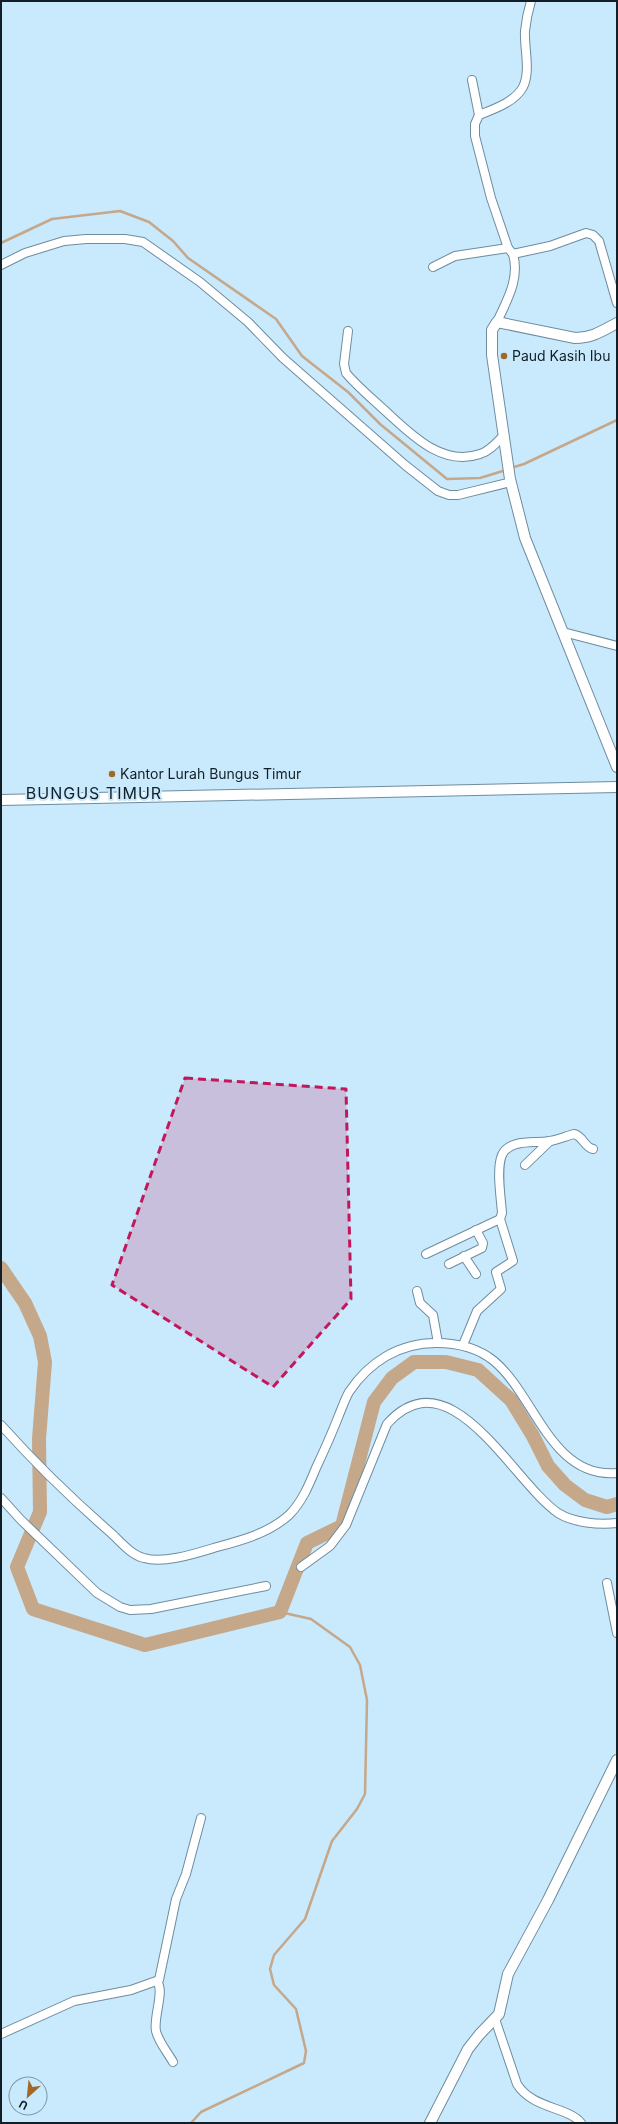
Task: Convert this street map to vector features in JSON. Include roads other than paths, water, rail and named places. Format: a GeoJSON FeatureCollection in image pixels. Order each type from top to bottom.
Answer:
{"type":"FeatureCollection","features":[{"type":"Feature","properties":{"kind":"street"},"geometry":{"type":"LineString","coordinates":[[531,1],[526,26],[526,77],[522,88],[516,95],[499,107],[480,115],[475,124],[476,136],[491,198],[516,268],[515,280],[492,330],[492,355],[510,480],[525,538],[617,767]]}},
{"type":"Feature","properties":{"kind":"street"},"geometry":{"type":"LineString","coordinates":[[472,80],[480,115]]}},
{"type":"Feature","properties":{"kind":"street"},"geometry":{"type":"LineString","coordinates":[[433,267],[455,256],[550,246],[580,234],[593,235],[599,241],[617,303]]}},
{"type":"Feature","properties":{"kind":"street"},"geometry":{"type":"LineString","coordinates":[[1,265],[25,253],[64,241],[86,239],[125,239],[143,242],[200,282],[248,322],[283,358],[405,465],[438,491],[449,495],[458,495],[510,480]]}},
{"type":"Feature","properties":{"kind":"street"},"geometry":{"type":"LineString","coordinates":[[497,322],[574,338],[592,337],[617,323]]}},
{"type":"Feature","properties":{"kind":"street"},"geometry":{"type":"LineString","coordinates":[[348,331],[344,364],[346,373],[419,441],[436,450],[454,455],[470,456],[481,454],[504,437]]}},
{"type":"Feature","properties":{"kind":"street"},"geometry":{"type":"LineString","coordinates":[[563,632],[617,646]]}},
{"type":"Feature","properties":{"kind":"street"},"geometry":{"type":"LineString","coordinates":[[1,800],[617,787]]}},
{"type":"Feature","properties":{"kind":"street"},"geometry":{"type":"LineString","coordinates":[[464,1345],[477,1311],[501,1289],[496,1272],[513,1261],[500,1219],[502,1214],[499,1169],[502,1154],[512,1146],[523,1143],[550,1142],[574,1134],[581,1137],[588,1147],[593,1149]]}},
{"type":"Feature","properties":{"kind":"street"},"geometry":{"type":"LineString","coordinates":[[525,1165],[550,1142]]}},
{"type":"Feature","properties":{"kind":"street"},"geometry":{"type":"LineString","coordinates":[[426,1254],[500,1219]]}},
{"type":"Feature","properties":{"kind":"street"},"geometry":{"type":"LineString","coordinates":[[449,1264],[483,1246],[476,1230]]}},
{"type":"Feature","properties":{"kind":"street"},"geometry":{"type":"LineString","coordinates":[[464,1256],[476,1274]]}},
{"type":"Feature","properties":{"kind":"street"},"geometry":{"type":"LineString","coordinates":[[417,1291],[420,1303],[432,1312],[437,1328],[438,1341]]}},
{"type":"Feature","properties":{"kind":"street"},"geometry":{"type":"LineString","coordinates":[[1,1425],[23,1450],[134,1554],[146,1559],[157,1560],[189,1555],[254,1536],[278,1523],[289,1515],[307,1488],[348,1393],[371,1367],[388,1354],[421,1343],[438,1341],[464,1345],[478,1351],[496,1362],[520,1391],[541,1427],[567,1456],[586,1470],[604,1474],[617,1473]]}},
{"type":"Feature","properties":{"kind":"street"},"geometry":{"type":"LineString","coordinates":[[301,1567],[320,1554],[338,1537],[346,1525],[387,1424],[398,1411],[410,1406],[434,1402],[456,1411],[491,1441],[526,1483],[559,1513],[591,1524],[617,1523]]}},
{"type":"Feature","properties":{"kind":"street"},"geometry":{"type":"LineString","coordinates":[[1,1498],[97,1593],[107,1600],[130,1610],[151,1609],[266,1586]]}},
{"type":"Feature","properties":{"kind":"street"},"geometry":{"type":"LineString","coordinates":[[606,1583],[617,1633]]}},
{"type":"Feature","properties":{"kind":"street"},"geometry":{"type":"LineString","coordinates":[[430,2123],[468,2049],[486,2026],[496,2019],[501,2010],[504,1986],[510,1970],[548,1900],[617,1760]]}},
{"type":"Feature","properties":{"kind":"street"},"geometry":{"type":"LineString","coordinates":[[1,2034],[74,2001],[131,1990],[157,1982],[162,1974],[176,1899],[186,1874],[201,1818]]}},
{"type":"Feature","properties":{"kind":"street"},"geometry":{"type":"LineString","coordinates":[[157,1982],[161,1991],[156,2015],[156,2032],[173,2062]]}},
{"type":"Feature","properties":{"kind":"street"},"geometry":{"type":"LineString","coordinates":[[496,2019],[517,2084],[522,2092],[537,2102],[574,2117],[581,2123]]}},
{"type":"Feature","properties":{"kind":"waterway"},"geometry":{"type":"LineString","coordinates":[[1,243],[52,219],[120,211],[149,222],[173,241],[188,258],[276,319],[302,356],[348,392],[380,424],[447,479],[480,478],[506,470]]}},
{"type":"Feature","properties":{"kind":"waterway"},"geometry":{"type":"LineString","coordinates":[[511,468],[524,464],[617,420]]}},
{"type":"Feature","properties":{"kind":"waterway"},"geometry":{"type":"LineString","coordinates":[[1,1268],[25,1303],[40,1336],[45,1362],[39,1439],[40,1512],[17,1567],[33,1609],[145,1645],[280,1612],[307,1543],[342,1526],[374,1402],[392,1378],[414,1362],[446,1362],[478,1370],[511,1400],[533,1436],[548,1466],[565,1485],[585,1500],[607,1507],[617,1504]]}},
{"type":"Feature","properties":{"kind":"waterway"},"geometry":{"type":"LineString","coordinates":[[191,2123],[201,2112],[304,2063],[306,2051],[296,2009],[274,1985],[270,1969],[274,1955],[305,1919],[332,1841],[357,1809],[365,1794],[367,1700],[360,1665],[350,1647],[311,1619],[280,1612]]}},
{"type":"Feature","properties":{"kind":"place","name":"Paud Kasih Ibu"},"geometry":{"type":"Point","coordinates":[504,356]}},
{"type":"Feature","properties":{"kind":"place","name":"Kantor Lurah Bungus Timur"},"geometry":{"type":"Point","coordinates":[112,774]}},
{"type":"Feature","properties":{"kind":"district","name":"BUNGUS TIMUR"},"geometry":{"type":"Point","coordinates":[94,793]}}]}
